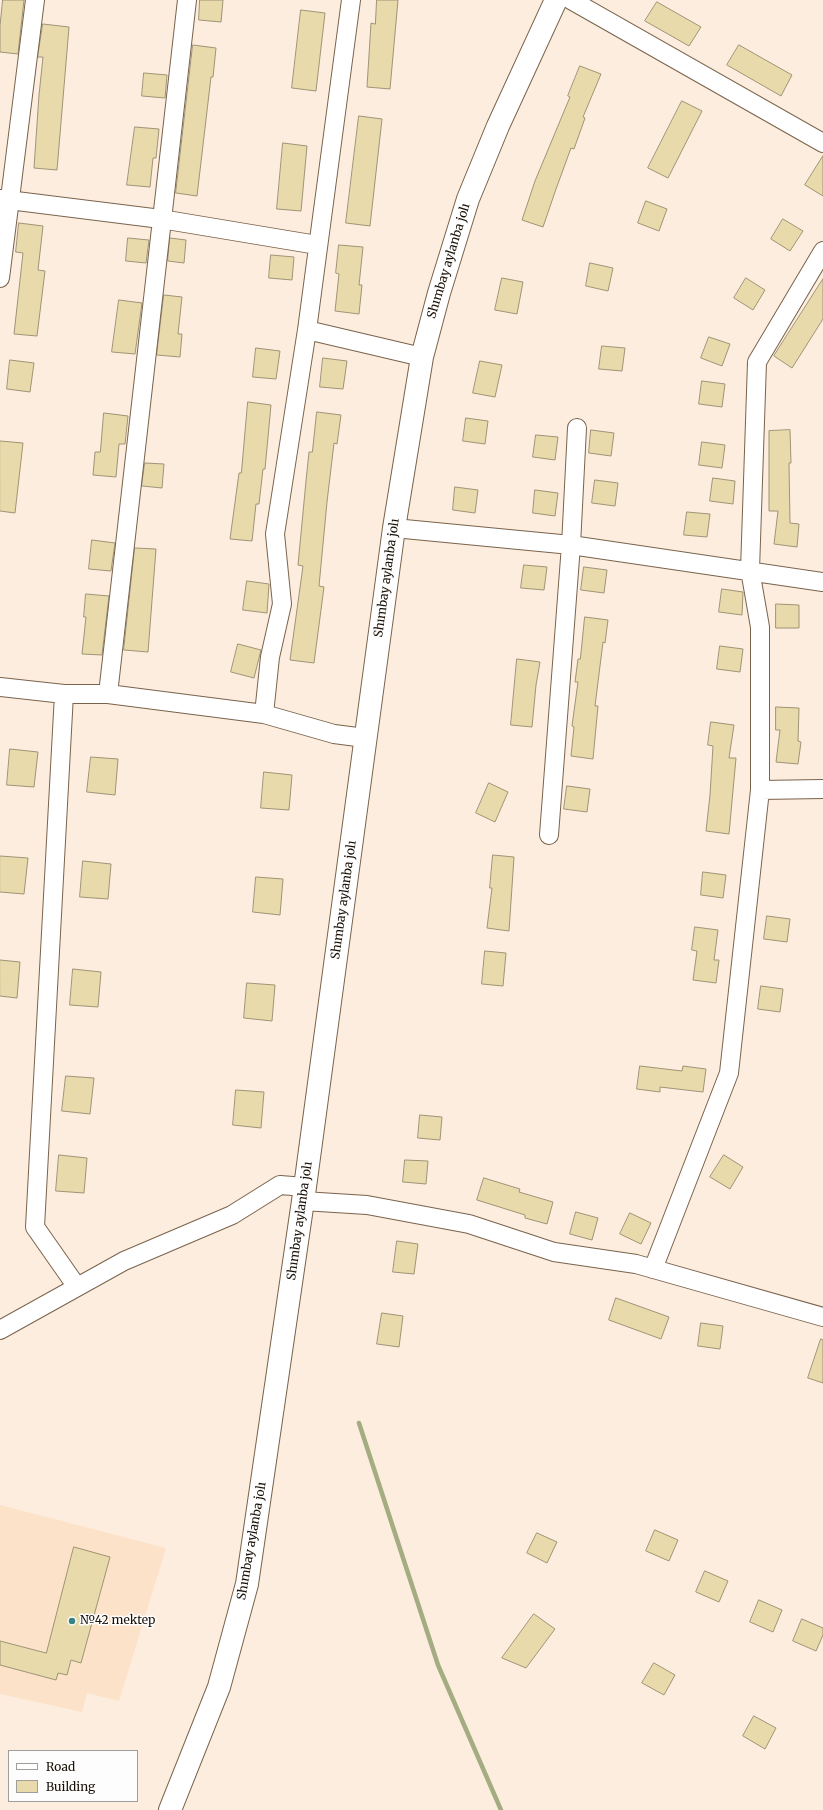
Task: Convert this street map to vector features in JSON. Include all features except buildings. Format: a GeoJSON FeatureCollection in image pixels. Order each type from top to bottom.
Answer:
{"type":"FeatureCollection","features":[{"type":"Feature","properties":{"kind":"main road","name":"Shımbay aylanba jolı"},"geometry":{"type":"LineString","coordinates":[[170,1810],[219,1687],[247,1584],[304,1194],[394,528],[422,357],[439,293],[468,199],[498,126],[556,0]]}},
{"type":"Feature","properties":{"kind":"street"},"geometry":{"type":"LineString","coordinates":[[0,278],[4,200],[35,0]]}},
{"type":"Feature","properties":{"kind":"street"},"geometry":{"type":"LineString","coordinates":[[108,694],[187,0]]}},
{"type":"Feature","properties":{"kind":"street"},"geometry":{"type":"LineString","coordinates":[[264,714],[270,657],[282,604],[275,534],[307,330],[317,245],[352,0]]}},
{"type":"Feature","properties":{"kind":"street"},"geometry":{"type":"LineString","coordinates":[[571,0],[823,143]]}},
{"type":"Feature","properties":{"kind":"street"},"geometry":{"type":"LineString","coordinates":[[4,200],[161,220],[317,245]]}},
{"type":"Feature","properties":{"kind":"street"},"geometry":{"type":"LineString","coordinates":[[654,1269],[729,1072],[760,790],[760,627],[750,570],[757,362],[823,251]]}},
{"type":"Feature","properties":{"kind":"street"},"geometry":{"type":"LineString","coordinates":[[307,330],[422,357]]}},
{"type":"Feature","properties":{"kind":"street"},"geometry":{"type":"LineString","coordinates":[[550,835],[571,545],[577,428]]}},
{"type":"Feature","properties":{"kind":"street"},"geometry":{"type":"LineString","coordinates":[[394,528],[571,545],[750,570],[823,582]]}},
{"type":"Feature","properties":{"kind":"street"},"geometry":{"type":"LineString","coordinates":[[0,687],[64,694],[108,694],[264,714],[334,734],[365,738]]}},
{"type":"Feature","properties":{"kind":"street"},"geometry":{"type":"LineString","coordinates":[[64,694],[35,1227],[77,1287]]}},
{"type":"Feature","properties":{"kind":"street"},"geometry":{"type":"LineString","coordinates":[[760,790],[823,790]]}},
{"type":"Feature","properties":{"kind":"street"},"geometry":{"type":"LineString","coordinates":[[0,1330],[124,1261],[232,1215],[280,1185],[304,1194],[461,1223],[554,1252],[636,1264],[823,1317]]}},
{"type":"Feature","properties":{"kind":"shaded area","name":"№42 mektep"},"geometry":{"type":"Polygon","coordinates":[[[0,1505],[166,1548],[119,1701],[87,1693],[82,1712],[0,1694],[0,1505]]]}},
{"type":"Feature","properties":{"kind":"waterway"},"geometry":{"type":"LineString","coordinates":[[359,1423],[438,1665],[501,1810]]}},
{"type":"Feature","properties":{"kind":"place","name":"№42 mektep"},"geometry":{"type":"Point","coordinates":[72,1621]}}]}
